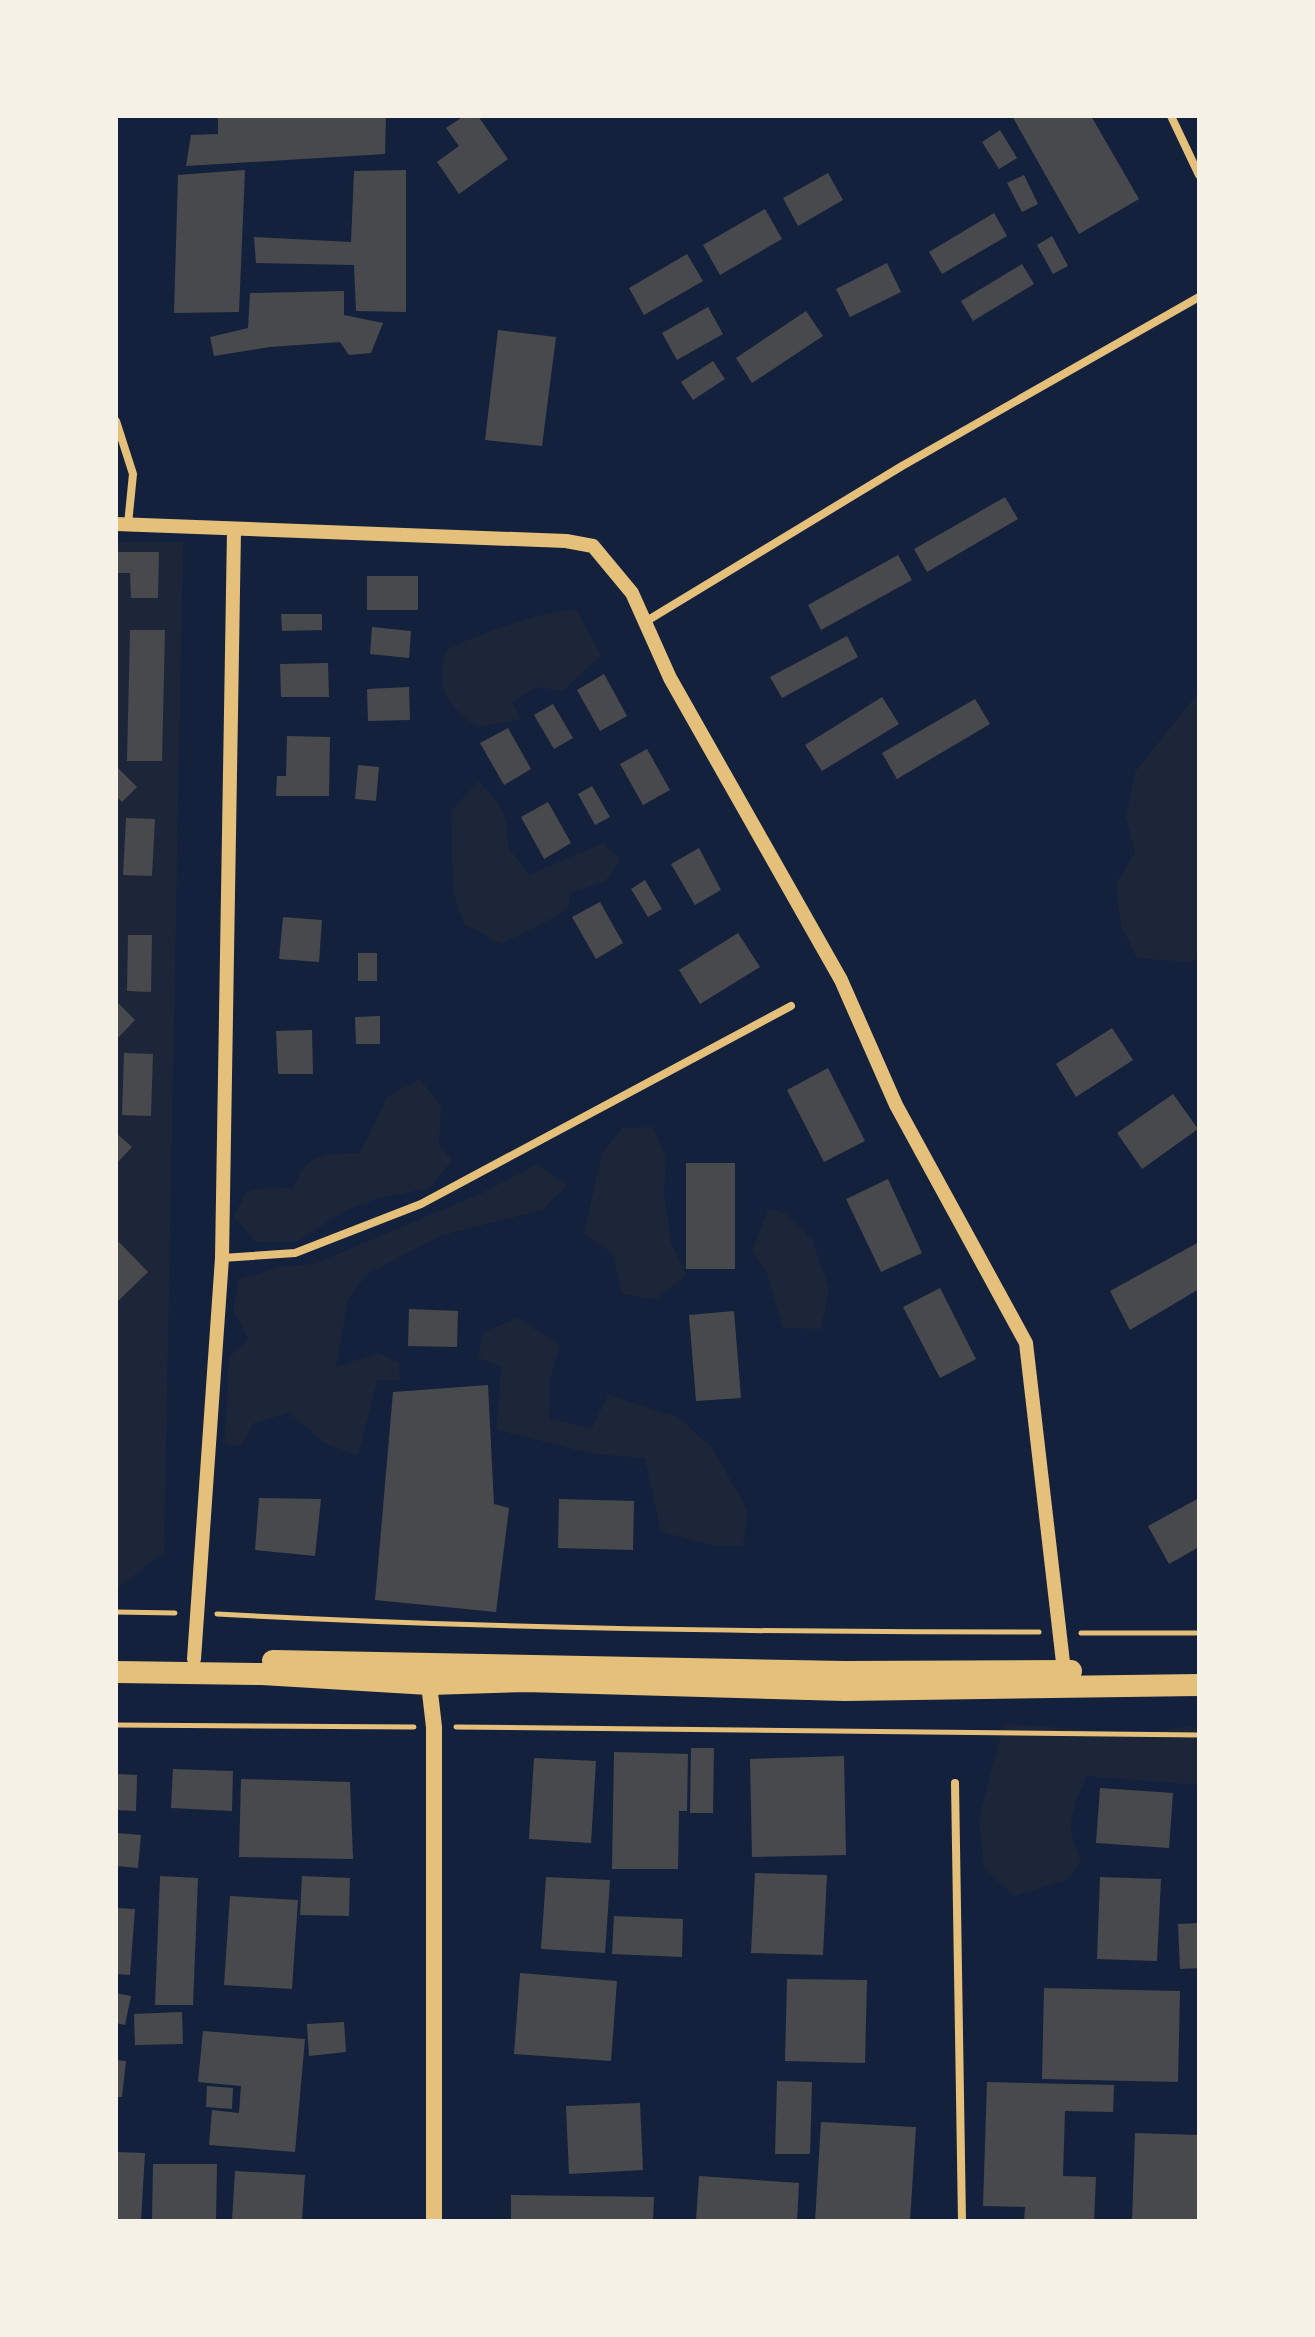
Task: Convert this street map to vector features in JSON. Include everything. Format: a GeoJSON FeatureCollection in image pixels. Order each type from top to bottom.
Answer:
{"type":"FeatureCollection","features":[{"type":"Feature","properties":{"kind":"highway"},"geometry":{"type":"LineString","coordinates":[[116,1660],[845,1672],[1064,1671],[1199,1677]]}},
{"type":"Feature","properties":{"kind":"highway"},"geometry":{"type":"LineString","coordinates":[[116,1672],[262,1674],[429,1684],[525,1681],[845,1690],[1199,1685]]}},
{"type":"Feature","properties":{"kind":"main road"},"geometry":{"type":"LineString","coordinates":[[429,1684],[434,1727],[434,2221]]}},
{"type":"Feature","properties":{"kind":"street"},"geometry":{"type":"LineString","coordinates":[[1171,116],[1199,175]]}},
{"type":"Feature","properties":{"kind":"street"},"geometry":{"type":"LineString","coordinates":[[645,622],[902,466],[1199,297]]}},
{"type":"Feature","properties":{"kind":"street"},"geometry":{"type":"LineString","coordinates":[[116,421],[133,474],[122,524],[566,541],[593,546],[632,593],[670,678],[841,980],[896,1105],[1026,1343],[1064,1671]]}},
{"type":"Feature","properties":{"kind":"street"},"geometry":{"type":"LineString","coordinates":[[194,1659],[222,1258],[234,530]]}},
{"type":"Feature","properties":{"kind":"street"},"geometry":{"type":"LineString","coordinates":[[222,1258],[295,1253],[421,1204],[791,1006]]}},
{"type":"Feature","properties":{"kind":"street"},"geometry":{"type":"LineString","coordinates":[[955,1783],[962,2221]]}},
{"type":"Feature","properties":{"kind":"path"},"geometry":{"type":"LineString","coordinates":[[116,1612],[739,1632],[1199,1633]]}},
{"type":"Feature","properties":{"kind":"path"},"geometry":{"type":"LineString","coordinates":[[116,1725],[1199,1735]]}},
{"type":"Feature","properties":{"kind":"shaded area"},"geometry":{"type":"Polygon","coordinates":[[[116,542],[183,543],[164,1553],[116,1589],[116,542]]]}},
{"type":"Feature","properties":{"kind":"shaded area"},"geometry":{"type":"Polygon","coordinates":[[[576,609],[601,655],[563,691],[538,687],[512,702],[521,719],[478,727],[451,703],[442,676],[447,650],[510,624],[576,609]]]}},
{"type":"Feature","properties":{"kind":"shaded area"},"geometry":{"type":"Polygon","coordinates":[[[1199,692],[1199,957],[1189,962],[1137,958],[1121,925],[1116,883],[1135,853],[1126,817],[1135,772],[1199,692]]]}},
{"type":"Feature","properties":{"kind":"shaded area"},"geometry":{"type":"Polygon","coordinates":[[[479,781],[498,803],[507,821],[508,847],[529,875],[603,843],[621,859],[604,882],[570,893],[568,910],[501,944],[464,924],[453,891],[451,811],[479,781]]]}},
{"type":"Feature","properties":{"kind":"shaded area"},"geometry":{"type":"Polygon","coordinates":[[[420,1079],[441,1107],[439,1145],[452,1160],[430,1188],[378,1198],[344,1211],[298,1241],[256,1242],[233,1216],[247,1192],[268,1187],[293,1188],[304,1167],[311,1161],[327,1155],[360,1153],[387,1097],[420,1079]]]}},
{"type":"Feature","properties":{"kind":"shaded area"},"geometry":{"type":"Polygon","coordinates":[[[653,1127],[666,1157],[664,1193],[671,1243],[686,1275],[656,1299],[623,1294],[612,1253],[584,1234],[602,1154],[622,1128],[653,1127]]]}},
{"type":"Feature","properties":{"kind":"shaded area"},"geometry":{"type":"Polygon","coordinates":[[[537,1164],[567,1185],[543,1210],[443,1235],[367,1274],[348,1299],[336,1367],[378,1353],[399,1363],[400,1380],[377,1380],[358,1456],[323,1442],[289,1413],[254,1423],[241,1446],[225,1443],[229,1357],[249,1340],[233,1310],[239,1279],[279,1267],[314,1264],[482,1193],[537,1164]]]}},
{"type":"Feature","properties":{"kind":"shaded area"},"geometry":{"type":"Polygon","coordinates":[[[769,1208],[787,1214],[812,1240],[829,1289],[821,1329],[783,1328],[766,1270],[752,1251],[769,1208]]]}},
{"type":"Feature","properties":{"kind":"shaded area"},"geometry":{"type":"Polygon","coordinates":[[[518,1318],[560,1346],[550,1379],[549,1419],[592,1428],[608,1395],[678,1417],[712,1448],[748,1511],[743,1545],[712,1545],[661,1532],[645,1458],[594,1454],[497,1430],[501,1367],[478,1357],[483,1332],[518,1318]]]}},
{"type":"Feature","properties":{"kind":"shaded area"},"geometry":{"type":"Polygon","coordinates":[[[1004,1724],[1142,1734],[1189,1726],[1199,1729],[1199,1785],[1087,1776],[1077,1798],[1071,1827],[1081,1860],[1067,1880],[1014,1896],[984,1868],[979,1818],[1004,1724]]]}},
{"type":"Feature","properties":{"kind":"building"},"geometry":{"type":"Polygon","coordinates":[[[218,116],[386,116],[385,154],[186,166],[191,135],[218,134],[218,116]]]}},
{"type":"Feature","properties":{"kind":"building"},"geometry":{"type":"Polygon","coordinates":[[[464,116],[478,116],[508,159],[459,194],[437,162],[459,146],[446,128],[464,116]]]}},
{"type":"Feature","properties":{"kind":"building"},"geometry":{"type":"Polygon","coordinates":[[[1012,116],[1091,116],[1139,199],[1079,234],[1012,116]]]}},
{"type":"Feature","properties":{"kind":"building"},"geometry":{"type":"Polygon","coordinates":[[[1000,130],[1017,158],[999,169],[982,142],[1000,130]]]}},
{"type":"Feature","properties":{"kind":"building"},"geometry":{"type":"Polygon","coordinates":[[[245,170],[239,312],[174,313],[178,175],[245,170]]]}},
{"type":"Feature","properties":{"kind":"building"},"geometry":{"type":"Polygon","coordinates":[[[406,170],[406,312],[356,311],[354,265],[256,263],[254,237],[351,242],[354,171],[406,170]]]}},
{"type":"Feature","properties":{"kind":"building"},"geometry":{"type":"Polygon","coordinates":[[[828,173],[843,200],[798,226],[783,198],[828,173]]]}},
{"type":"Feature","properties":{"kind":"building"},"geometry":{"type":"Polygon","coordinates":[[[1024,175],[1038,204],[1022,212],[1007,183],[1024,175]]]}},
{"type":"Feature","properties":{"kind":"building"},"geometry":{"type":"Polygon","coordinates":[[[765,209],[782,239],[720,275],[703,245],[765,209]]]}},
{"type":"Feature","properties":{"kind":"building"},"geometry":{"type":"Polygon","coordinates":[[[994,213],[1007,236],[942,274],[929,252],[994,213]]]}},
{"type":"Feature","properties":{"kind":"building"},"geometry":{"type":"Polygon","coordinates":[[[1052,236],[1068,266],[1053,274],[1037,245],[1052,236]]]}},
{"type":"Feature","properties":{"kind":"building"},"geometry":{"type":"Polygon","coordinates":[[[687,254],[703,281],[644,315],[629,288],[687,254]]]}},
{"type":"Feature","properties":{"kind":"building"},"geometry":{"type":"Polygon","coordinates":[[[887,263],[901,292],[850,317],[836,289],[887,263]]]}},
{"type":"Feature","properties":{"kind":"building"},"geometry":{"type":"Polygon","coordinates":[[[1022,264],[1034,284],[973,321],[961,301],[1022,264]]]}},
{"type":"Feature","properties":{"kind":"building"},"geometry":{"type":"Polygon","coordinates":[[[344,291],[344,315],[383,323],[371,353],[349,355],[340,342],[270,347],[214,356],[210,337],[248,328],[250,293],[344,291]]]}},
{"type":"Feature","properties":{"kind":"building"},"geometry":{"type":"Polygon","coordinates":[[[708,307],[723,334],[677,360],[662,333],[708,307]]]}},
{"type":"Feature","properties":{"kind":"building"},"geometry":{"type":"Polygon","coordinates":[[[806,311],[823,336],[752,383],[736,358],[806,311]]]}},
{"type":"Feature","properties":{"kind":"building"},"geometry":{"type":"Polygon","coordinates":[[[498,330],[556,337],[542,446],[485,440],[498,330]]]}},
{"type":"Feature","properties":{"kind":"building"},"geometry":{"type":"Polygon","coordinates":[[[713,361],[725,379],[693,400],[681,382],[713,361]]]}},
{"type":"Feature","properties":{"kind":"building"},"geometry":{"type":"Polygon","coordinates":[[[1005,497],[1018,519],[927,572],[914,549],[1005,497]]]}},
{"type":"Feature","properties":{"kind":"building"},"geometry":{"type":"Polygon","coordinates":[[[117,552],[159,552],[158,598],[131,598],[130,573],[117,573],[117,552]]]}},
{"type":"Feature","properties":{"kind":"building"},"geometry":{"type":"Polygon","coordinates":[[[898,555],[912,580],[821,630],[808,605],[898,555]]]}},
{"type":"Feature","properties":{"kind":"building"},"geometry":{"type":"Polygon","coordinates":[[[367,576],[418,576],[418,610],[367,610],[367,576]]]}},
{"type":"Feature","properties":{"kind":"building"},"geometry":{"type":"Polygon","coordinates":[[[281,614],[322,614],[322,630],[282,631],[281,614]]]}},
{"type":"Feature","properties":{"kind":"building"},"geometry":{"type":"Polygon","coordinates":[[[372,627],[411,631],[409,658],[370,654],[372,627]]]}},
{"type":"Feature","properties":{"kind":"building"},"geometry":{"type":"Polygon","coordinates":[[[130,630],[165,630],[162,761],[127,761],[130,630]]]}},
{"type":"Feature","properties":{"kind":"building"},"geometry":{"type":"Polygon","coordinates":[[[847,636],[858,657],[782,698],[770,677],[847,636]]]}},
{"type":"Feature","properties":{"kind":"building"},"geometry":{"type":"Polygon","coordinates":[[[328,663],[329,697],[281,697],[280,664],[328,663]]]}},
{"type":"Feature","properties":{"kind":"building"},"geometry":{"type":"Polygon","coordinates":[[[604,674],[627,716],[600,731],[577,690],[604,674]]]}},
{"type":"Feature","properties":{"kind":"building"},"geometry":{"type":"Polygon","coordinates":[[[409,687],[410,720],[368,721],[367,689],[409,687]]]}},
{"type":"Feature","properties":{"kind":"building"},"geometry":{"type":"Polygon","coordinates":[[[882,697],[899,724],[822,771],[805,745],[882,697]]]}},
{"type":"Feature","properties":{"kind":"building"},"geometry":{"type":"Polygon","coordinates":[[[975,699],[990,724],[897,779],[882,753],[975,699]]]}},
{"type":"Feature","properties":{"kind":"building"},"geometry":{"type":"Polygon","coordinates":[[[553,704],[573,738],[554,749],[534,715],[553,704]]]}},
{"type":"Feature","properties":{"kind":"building"},"geometry":{"type":"Polygon","coordinates":[[[508,728],[531,769],[504,785],[480,743],[508,728]]]}},
{"type":"Feature","properties":{"kind":"building"},"geometry":{"type":"Polygon","coordinates":[[[287,736],[330,737],[329,796],[276,796],[277,776],[286,776],[287,736]]]}},
{"type":"Feature","properties":{"kind":"building"},"geometry":{"type":"Polygon","coordinates":[[[647,749],[670,790],[643,805],[620,764],[647,749]]]}},
{"type":"Feature","properties":{"kind":"building"},"geometry":{"type":"Polygon","coordinates":[[[358,765],[379,767],[376,801],[355,799],[358,765]]]}},
{"type":"Feature","properties":{"kind":"building"},"geometry":{"type":"Polygon","coordinates":[[[116,766],[137,787],[122,802],[116,796],[116,766]]]}},
{"type":"Feature","properties":{"kind":"building"},"geometry":{"type":"Polygon","coordinates":[[[592,786],[610,817],[595,825],[578,794],[592,786]]]}},
{"type":"Feature","properties":{"kind":"building"},"geometry":{"type":"Polygon","coordinates":[[[548,802],[571,843],[544,859],[521,817],[548,802]]]}},
{"type":"Feature","properties":{"kind":"building"},"geometry":{"type":"Polygon","coordinates":[[[126,818],[155,819],[152,876],[123,875],[126,818]]]}},
{"type":"Feature","properties":{"kind":"building"},"geometry":{"type":"Polygon","coordinates":[[[699,848],[721,890],[695,905],[671,864],[699,848]]]}},
{"type":"Feature","properties":{"kind":"building"},"geometry":{"type":"Polygon","coordinates":[[[645,880],[662,909],[648,917],[631,889],[645,880]]]}},
{"type":"Feature","properties":{"kind":"building"},"geometry":{"type":"Polygon","coordinates":[[[600,902],[623,943],[596,959],[572,917],[600,902]]]}},
{"type":"Feature","properties":{"kind":"building"},"geometry":{"type":"Polygon","coordinates":[[[283,917],[322,920],[319,962],[279,959],[283,917]]]}},
{"type":"Feature","properties":{"kind":"building"},"geometry":{"type":"Polygon","coordinates":[[[738,933],[760,967],[700,1004],[679,970],[738,933]]]}},
{"type":"Feature","properties":{"kind":"building"},"geometry":{"type":"Polygon","coordinates":[[[128,935],[152,935],[151,992],[127,991],[128,935]]]}},
{"type":"Feature","properties":{"kind":"building"},"geometry":{"type":"Polygon","coordinates":[[[358,953],[377,953],[377,981],[358,981],[358,953]]]}},
{"type":"Feature","properties":{"kind":"building"},"geometry":{"type":"Polygon","coordinates":[[[116,1001],[135,1020],[116,1040],[116,1001]]]}},
{"type":"Feature","properties":{"kind":"building"},"geometry":{"type":"Polygon","coordinates":[[[380,1016],[380,1044],[356,1044],[355,1017],[380,1016]]]}},
{"type":"Feature","properties":{"kind":"building"},"geometry":{"type":"Polygon","coordinates":[[[1112,1028],[1133,1060],[1076,1097],[1056,1064],[1112,1028]]]}},
{"type":"Feature","properties":{"kind":"building"},"geometry":{"type":"Polygon","coordinates":[[[312,1030],[313,1074],[278,1074],[276,1031],[312,1030]]]}},
{"type":"Feature","properties":{"kind":"building"},"geometry":{"type":"Polygon","coordinates":[[[124,1053],[153,1054],[151,1116],[122,1115],[124,1053]]]}},
{"type":"Feature","properties":{"kind":"building"},"geometry":{"type":"Polygon","coordinates":[[[828,1068],[865,1141],[824,1162],[787,1090],[828,1068]]]}},
{"type":"Feature","properties":{"kind":"building"},"geometry":{"type":"Polygon","coordinates":[[[1173,1094],[1198,1129],[1142,1169],[1117,1133],[1173,1094]]]}},
{"type":"Feature","properties":{"kind":"building"},"geometry":{"type":"Polygon","coordinates":[[[116,1133],[132,1147],[116,1164],[116,1133]]]}},
{"type":"Feature","properties":{"kind":"building"},"geometry":{"type":"Polygon","coordinates":[[[686,1163],[735,1163],[735,1269],[686,1269],[686,1163]]]}},
{"type":"Feature","properties":{"kind":"building"},"geometry":{"type":"Polygon","coordinates":[[[888,1179],[922,1253],[881,1272],[846,1199],[888,1179]]]}},
{"type":"Feature","properties":{"kind":"building"},"geometry":{"type":"Polygon","coordinates":[[[119,1242],[148,1272],[116,1303],[116,1245],[119,1242]]]}},
{"type":"Feature","properties":{"kind":"building"},"geometry":{"type":"Polygon","coordinates":[[[1199,1242],[1199,1289],[1130,1330],[1110,1291],[1199,1242]]]}},
{"type":"Feature","properties":{"kind":"building"},"geometry":{"type":"Polygon","coordinates":[[[940,1288],[976,1359],[940,1378],[903,1307],[940,1288]]]}},
{"type":"Feature","properties":{"kind":"building"},"geometry":{"type":"Polygon","coordinates":[[[409,1309],[458,1311],[457,1347],[408,1346],[409,1309]]]}},
{"type":"Feature","properties":{"kind":"building"},"geometry":{"type":"Polygon","coordinates":[[[734,1311],[741,1398],[696,1401],[689,1315],[734,1311]]]}},
{"type":"Feature","properties":{"kind":"building"},"geometry":{"type":"Polygon","coordinates":[[[488,1385],[494,1504],[509,1508],[496,1612],[375,1600],[393,1392],[488,1385]]]}},
{"type":"Feature","properties":{"kind":"building"},"geometry":{"type":"Polygon","coordinates":[[[259,1498],[321,1499],[315,1556],[255,1550],[259,1498]]]}},
{"type":"Feature","properties":{"kind":"building"},"geometry":{"type":"Polygon","coordinates":[[[1199,1498],[1199,1547],[1169,1564],[1148,1526],[1199,1498]]]}},
{"type":"Feature","properties":{"kind":"building"},"geometry":{"type":"Polygon","coordinates":[[[559,1499],[634,1501],[633,1550],[558,1548],[559,1499]]]}},
{"type":"Feature","properties":{"kind":"building"},"geometry":{"type":"Polygon","coordinates":[[[691,1748],[714,1748],[713,1813],[690,1813],[691,1748]]]}},
{"type":"Feature","properties":{"kind":"building"},"geometry":{"type":"Polygon","coordinates":[[[614,1752],[688,1754],[687,1811],[679,1811],[678,1869],[612,1869],[614,1752]]]}},
{"type":"Feature","properties":{"kind":"building"},"geometry":{"type":"Polygon","coordinates":[[[844,1756],[846,1855],[752,1857],[750,1759],[844,1756]]]}},
{"type":"Feature","properties":{"kind":"building"},"geometry":{"type":"Polygon","coordinates":[[[534,1758],[596,1761],[591,1843],[529,1839],[534,1758]]]}},
{"type":"Feature","properties":{"kind":"building"},"geometry":{"type":"Polygon","coordinates":[[[173,1769],[233,1771],[232,1811],[171,1808],[173,1769]]]}},
{"type":"Feature","properties":{"kind":"building"},"geometry":{"type":"Polygon","coordinates":[[[116,1774],[137,1775],[136,1811],[116,1810],[116,1774]]]}},
{"type":"Feature","properties":{"kind":"building"},"geometry":{"type":"Polygon","coordinates":[[[241,1779],[350,1782],[353,1859],[239,1857],[241,1779]]]}},
{"type":"Feature","properties":{"kind":"building"},"geometry":{"type":"Polygon","coordinates":[[[1100,1788],[1173,1793],[1169,1848],[1096,1843],[1100,1788]]]}},
{"type":"Feature","properties":{"kind":"building"},"geometry":{"type":"Polygon","coordinates":[[[116,1833],[141,1835],[138,1868],[116,1866],[116,1833]]]}},
{"type":"Feature","properties":{"kind":"building"},"geometry":{"type":"Polygon","coordinates":[[[755,1873],[827,1875],[823,1955],[751,1953],[755,1873]]]}},
{"type":"Feature","properties":{"kind":"building"},"geometry":{"type":"Polygon","coordinates":[[[160,1876],[198,1878],[193,2005],[155,2005],[160,1876]]]}},
{"type":"Feature","properties":{"kind":"building"},"geometry":{"type":"Polygon","coordinates":[[[302,1876],[350,1878],[349,1916],[300,1915],[302,1876]]]}},
{"type":"Feature","properties":{"kind":"building"},"geometry":{"type":"Polygon","coordinates":[[[546,1877],[610,1880],[605,1953],[541,1949],[546,1877]]]}},
{"type":"Feature","properties":{"kind":"building"},"geometry":{"type":"Polygon","coordinates":[[[1100,1877],[1161,1879],[1157,1961],[1097,1959],[1100,1877]]]}},
{"type":"Feature","properties":{"kind":"building"},"geometry":{"type":"Polygon","coordinates":[[[230,1896],[298,1900],[292,1989],[224,1985],[230,1896]]]}},
{"type":"Feature","properties":{"kind":"building"},"geometry":{"type":"Polygon","coordinates":[[[116,1908],[135,1909],[130,1975],[116,1974],[116,1908]]]}},
{"type":"Feature","properties":{"kind":"building"},"geometry":{"type":"Polygon","coordinates":[[[614,1916],[683,1919],[682,1957],[612,1954],[614,1916]]]}},
{"type":"Feature","properties":{"kind":"building"},"geometry":{"type":"Polygon","coordinates":[[[1199,1923],[1199,1968],[1180,1969],[1178,1924],[1199,1923]]]}},
{"type":"Feature","properties":{"kind":"building"},"geometry":{"type":"Polygon","coordinates":[[[520,1973],[617,1981],[611,2061],[514,2054],[520,1973]]]}},
{"type":"Feature","properties":{"kind":"building"},"geometry":{"type":"Polygon","coordinates":[[[787,1979],[867,1980],[865,2063],[785,2061],[787,1979]]]}},
{"type":"Feature","properties":{"kind":"building"},"geometry":{"type":"Polygon","coordinates":[[[1044,1988],[1180,1991],[1178,2082],[1042,2079],[1044,1988]]]}},
{"type":"Feature","properties":{"kind":"building"},"geometry":{"type":"Polygon","coordinates":[[[116,1993],[131,1996],[125,2025],[116,2023],[116,1993]]]}},
{"type":"Feature","properties":{"kind":"building"},"geometry":{"type":"Polygon","coordinates":[[[182,2012],[183,2044],[135,2045],[134,2014],[182,2012]]]}},
{"type":"Feature","properties":{"kind":"building"},"geometry":{"type":"Polygon","coordinates":[[[344,2022],[346,2052],[309,2056],[307,2024],[344,2022]]]}},
{"type":"Feature","properties":{"kind":"building"},"geometry":{"type":"Polygon","coordinates":[[[203,2031],[305,2039],[295,2152],[209,2145],[212,2110],[239,2113],[241,2086],[198,2082],[203,2031]]]}},
{"type":"Feature","properties":{"kind":"building"},"geometry":{"type":"Polygon","coordinates":[[[116,2060],[126,2061],[122,2097],[116,2097],[116,2060]]]}},
{"type":"Feature","properties":{"kind":"building"},"geometry":{"type":"Polygon","coordinates":[[[777,2081],[812,2082],[810,2154],[775,2154],[777,2081]]]}},
{"type":"Feature","properties":{"kind":"building"},"geometry":{"type":"Polygon","coordinates":[[[987,2082],[1114,2085],[1113,2112],[1065,2111],[1063,2176],[1096,2177],[1094,2221],[1024,2221],[1025,2207],[983,2206],[987,2082]]]}},
{"type":"Feature","properties":{"kind":"building"},"geometry":{"type":"Polygon","coordinates":[[[207,2086],[233,2088],[232,2109],[206,2107],[207,2086]]]}},
{"type":"Feature","properties":{"kind":"building"},"geometry":{"type":"Polygon","coordinates":[[[640,2103],[643,2170],[569,2174],[566,2106],[640,2103]]]}},
{"type":"Feature","properties":{"kind":"building"},"geometry":{"type":"Polygon","coordinates":[[[821,2122],[916,2127],[910,2221],[815,2221],[821,2122]]]}},
{"type":"Feature","properties":{"kind":"building"},"geometry":{"type":"Polygon","coordinates":[[[1135,2133],[1199,2135],[1199,2221],[1132,2221],[1135,2133]]]}},
{"type":"Feature","properties":{"kind":"building"},"geometry":{"type":"Polygon","coordinates":[[[116,2152],[145,2153],[141,2221],[116,2221],[116,2152]]]}},
{"type":"Feature","properties":{"kind":"building"},"geometry":{"type":"Polygon","coordinates":[[[153,2164],[217,2164],[216,2221],[152,2221],[153,2164]]]}},
{"type":"Feature","properties":{"kind":"building"},"geometry":{"type":"Polygon","coordinates":[[[235,2171],[305,2175],[302,2221],[232,2221],[235,2171]]]}},
{"type":"Feature","properties":{"kind":"building"},"geometry":{"type":"Polygon","coordinates":[[[699,2176],[799,2183],[797,2221],[696,2221],[699,2176]]]}},
{"type":"Feature","properties":{"kind":"building"},"geometry":{"type":"Polygon","coordinates":[[[511,2195],[654,2197],[653,2221],[511,2221],[511,2195]]]}}]}
